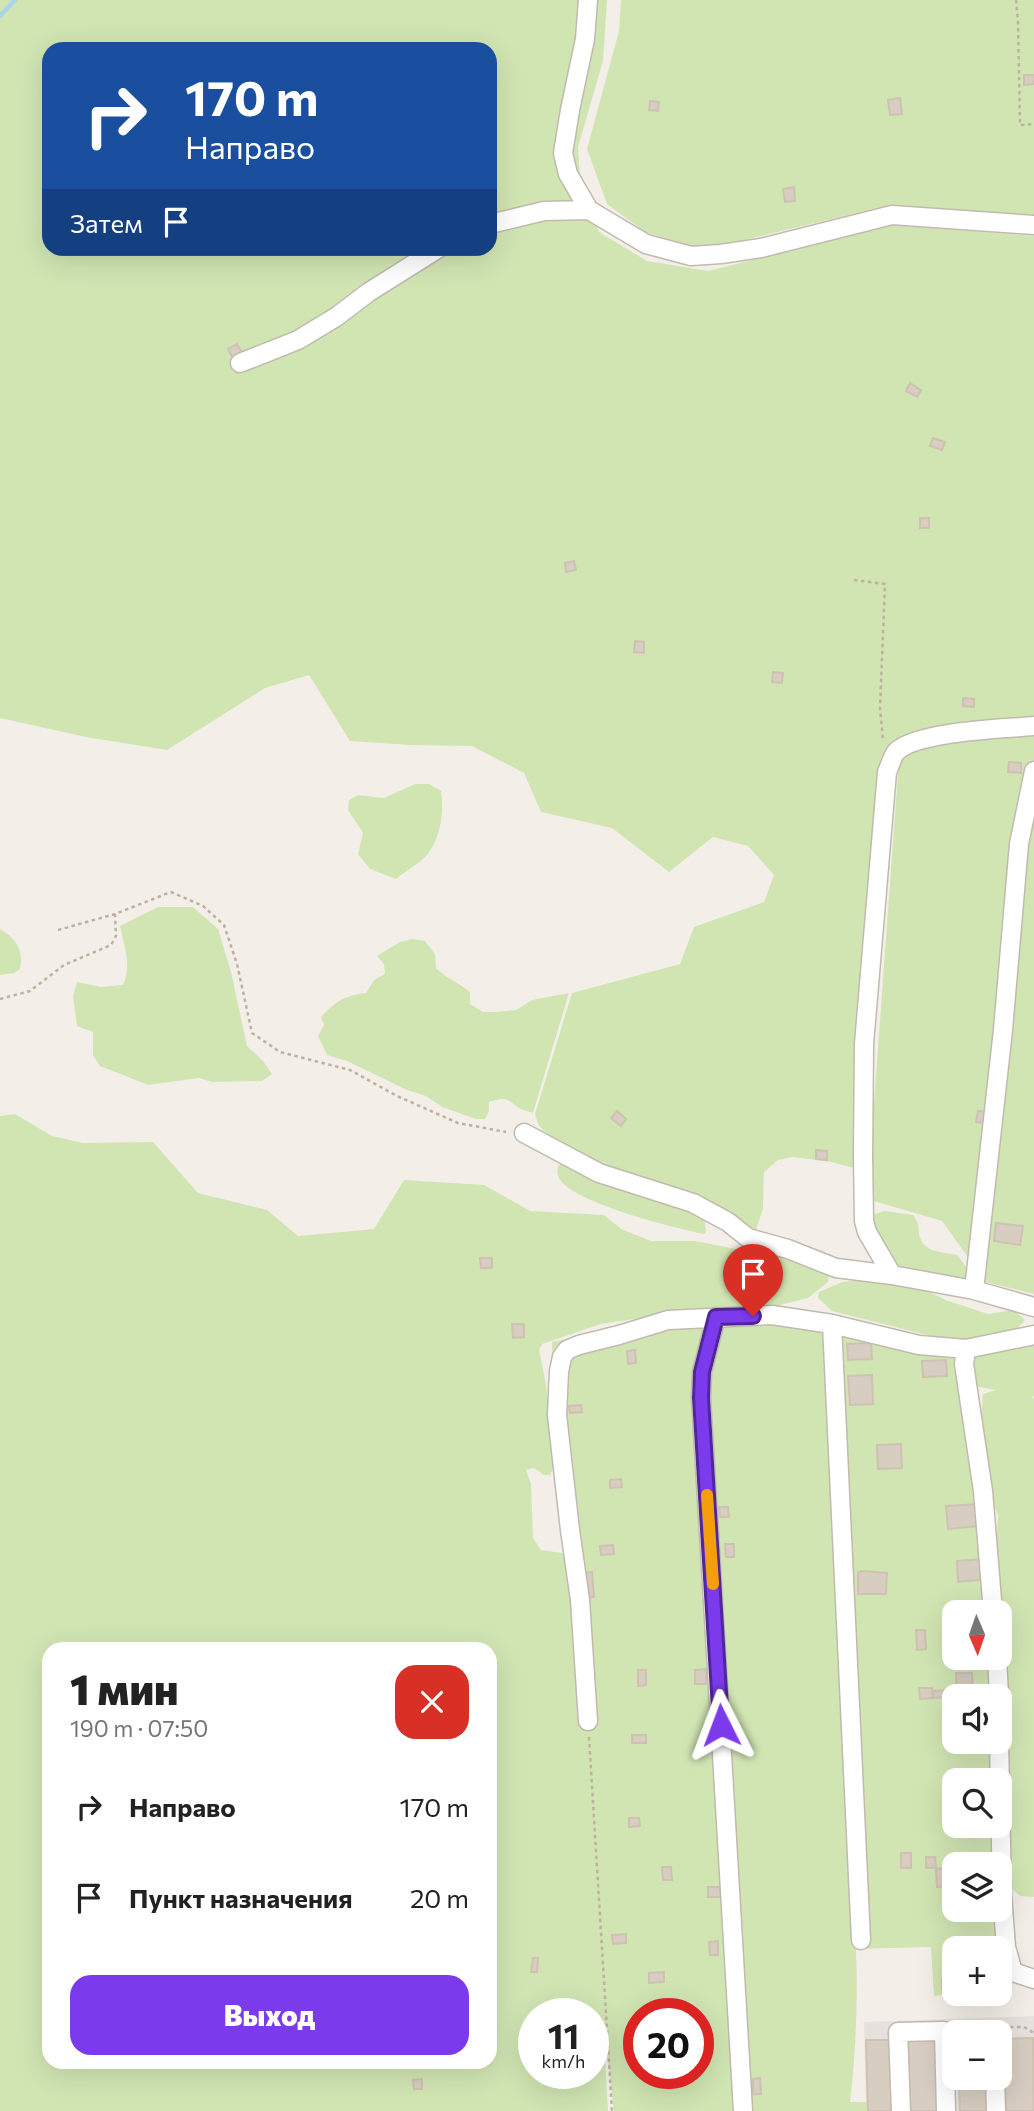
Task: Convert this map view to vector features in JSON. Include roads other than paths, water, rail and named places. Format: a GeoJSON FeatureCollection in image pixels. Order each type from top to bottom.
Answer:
{"type":"FeatureCollection","features":[{"type":"Feature","properties":{"kind":"lane"},"geometry":{"type":"LineString","coordinates":[[588,0],[584,40],[564,153],[568,174],[589,210],[646,244],[691,256],[721,254],[761,248],[892,215],[1034,225]]}},
{"type":"Feature","properties":{"kind":"lane"},"geometry":{"type":"LineString","coordinates":[[497,222],[544,211],[589,210]]}},
{"type":"Feature","properties":{"kind":"lane"},"geometry":{"type":"LineString","coordinates":[[240,363],[298,340],[426,256]]}},
{"type":"Feature","properties":{"kind":"lane"},"geometry":{"type":"LineString","coordinates":[[892,1275],[867,1232],[864,1221],[863,1128],[864,1044],[887,772],[897,751],[915,743],[949,733],[1034,726]]}},
{"type":"Feature","properties":{"kind":"lane"},"geometry":{"type":"LineString","coordinates":[[974,1290],[1003,1030],[1019,844],[1034,771]]}},
{"type":"Feature","properties":{"kind":"lane"},"geometry":{"type":"LineString","coordinates":[[524,1133],[599,1173],[693,1203],[728,1222],[748,1238],[788,1249],[836,1268],[974,1290],[1034,1307]]}},
{"type":"Feature","properties":{"kind":"lane"},"geometry":{"type":"LineString","coordinates":[[587,1721],[580,1600],[557,1415],[559,1371],[562,1357],[567,1350],[668,1320],[772,1315],[832,1324],[919,1345],[966,1349],[1034,1335]]}},
{"type":"Feature","properties":{"kind":"lane"},"geometry":{"type":"LineString","coordinates":[[716,1317],[702,1372],[701,1398],[743,2111]]}},
{"type":"Feature","properties":{"kind":"lane"},"geometry":{"type":"LineString","coordinates":[[832,1324],[861,1940]]}},
{"type":"Feature","properties":{"kind":"lane"},"geometry":{"type":"LineString","coordinates":[[966,1349],[964,1364],[983,1491],[992,1600]]}},
{"type":"Feature","properties":{"kind":"lane"},"geometry":{"type":"LineString","coordinates":[[999,1754],[1002,1895],[1006,1947],[1013,1972],[1034,1979]]}},
{"type":"Feature","properties":{"kind":"lane"},"geometry":{"type":"LineString","coordinates":[[901,2111],[898,2032],[944,2031],[946,2111]]}},
{"type":"Feature","properties":{"kind":"lane"},"geometry":{"type":"LineString","coordinates":[[995,2090],[996,2111]]}},
{"type":"Feature","properties":{"kind":"waterway"},"geometry":{"type":"LineString","coordinates":[[0,16],[15,0]]}}]}
